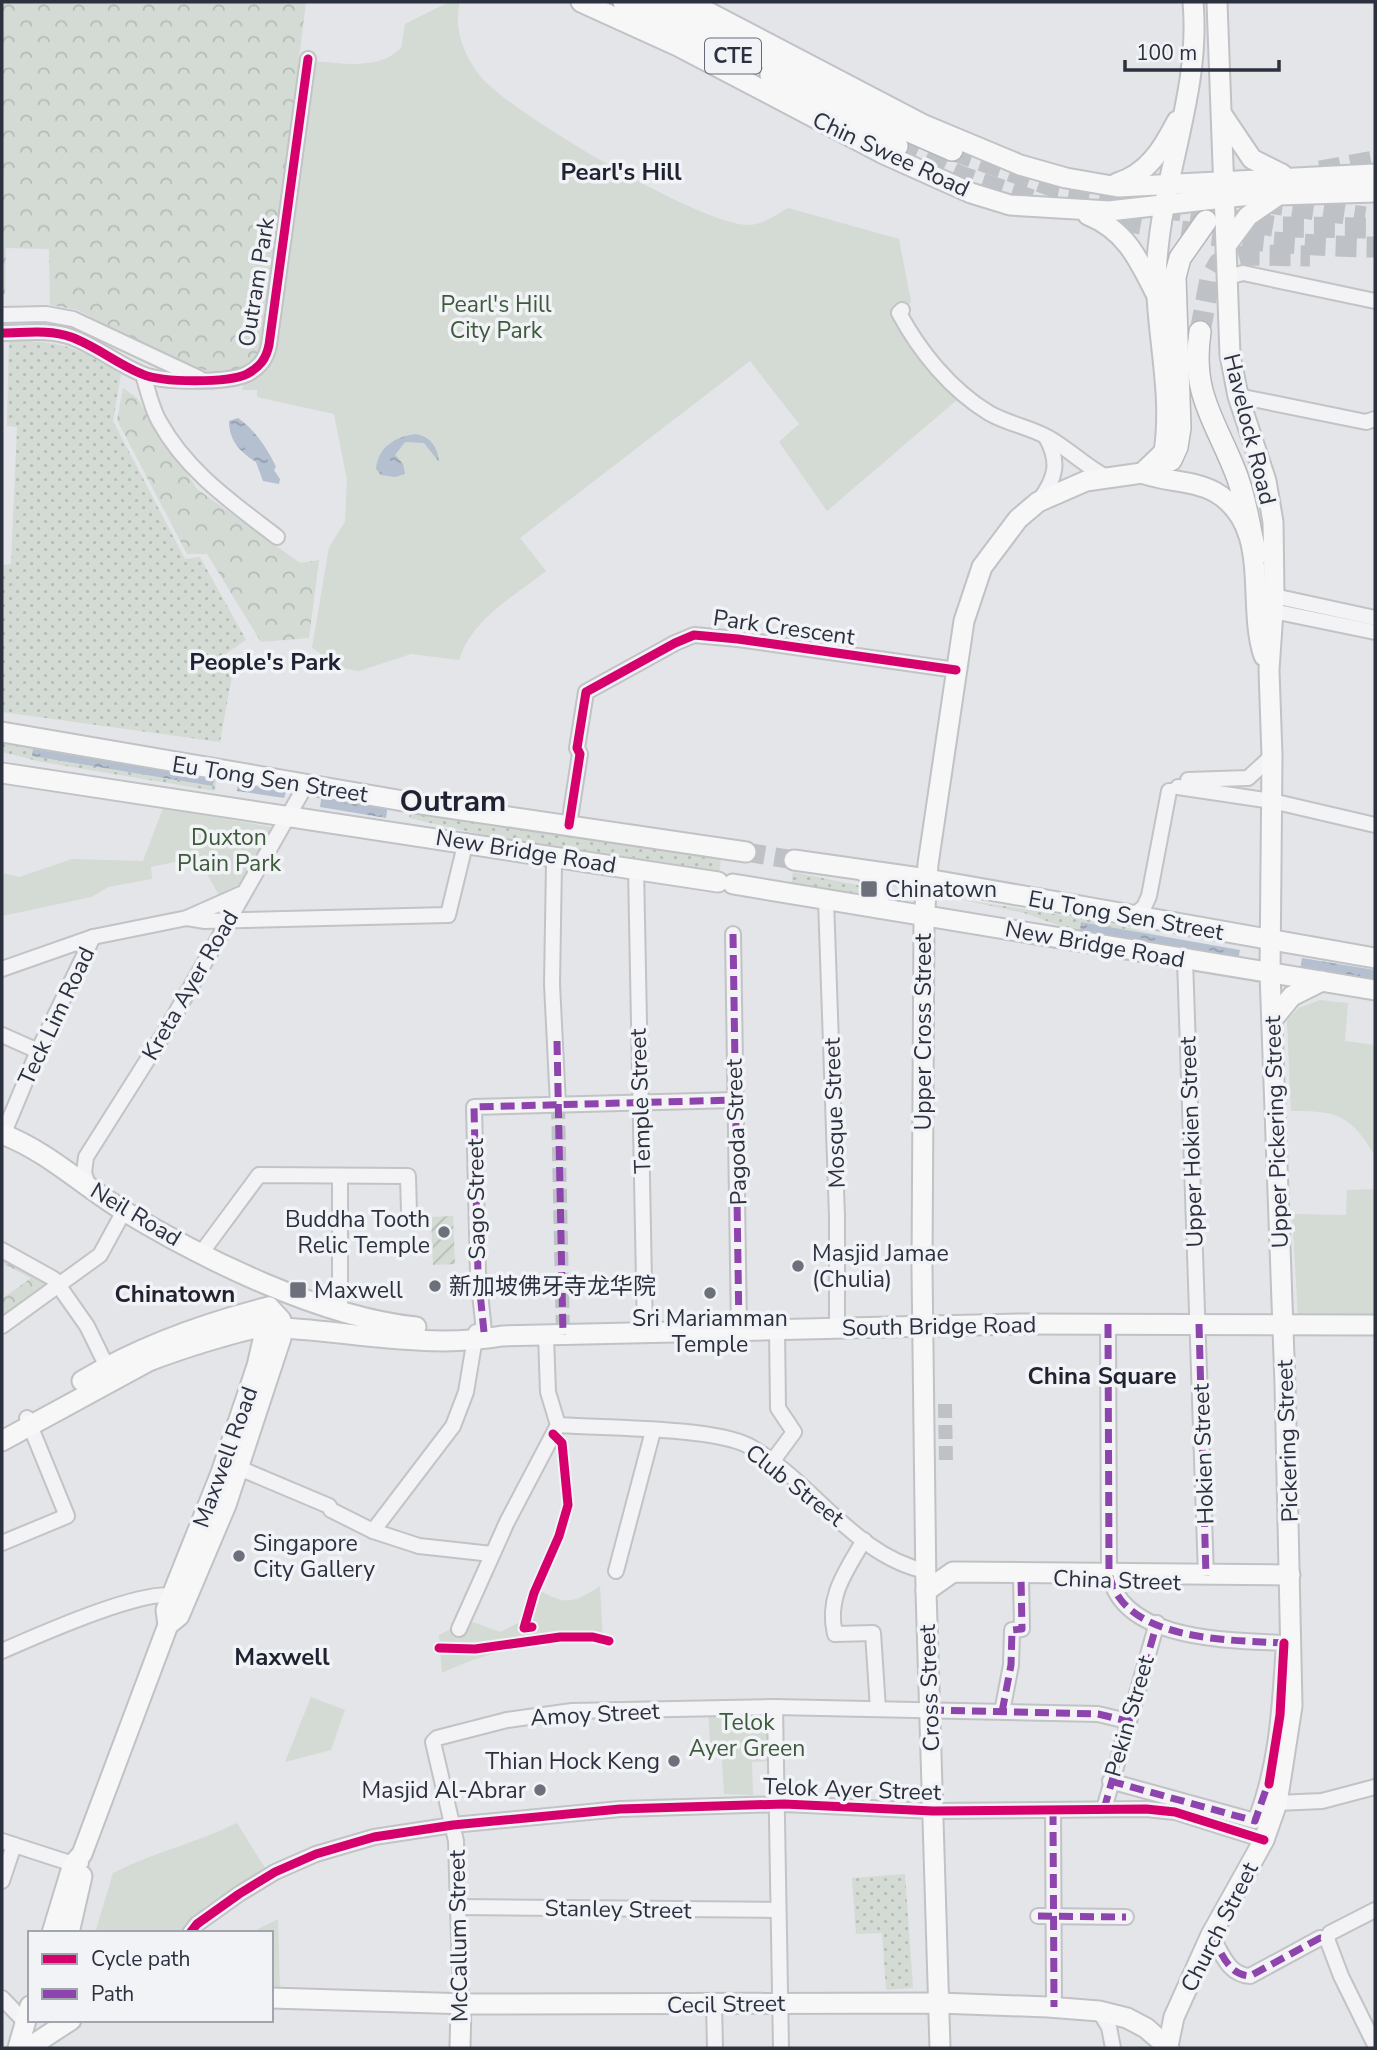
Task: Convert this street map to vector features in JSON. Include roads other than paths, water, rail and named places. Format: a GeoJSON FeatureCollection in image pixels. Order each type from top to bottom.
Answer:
{"type":"FeatureCollection","features":[{"type":"Feature","properties":{"kind":"highway","name":"CTE"},"geometry":{"type":"LineString","coordinates":[[624,2],[767,73],[897,146]]}},
{"type":"Feature","properties":{"kind":"highway","name":"CTE"},"geometry":{"type":"LineString","coordinates":[[659,2],[904,129],[952,150]]}},
{"type":"Feature","properties":{"kind":"highway"},"geometry":{"type":"LineString","coordinates":[[1147,470],[1171,460],[1177,447],[1180,428],[1175,277],[1180,258],[1206,221]]}},
{"type":"Feature","properties":{"kind":"highway"},"geometry":{"type":"LineString","coordinates":[[1200,332],[1195,361],[1198,387],[1236,474],[1256,555]]}},
{"type":"Feature","properties":{"kind":"main road","name":"Chin Swee Road"},"geometry":{"type":"LineString","coordinates":[[581,2],[667,41],[926,174],[1001,203],[1053,210],[1109,212],[1168,193]]}},
{"type":"Feature","properties":{"kind":"main road","name":"Chin Swee Road"},"geometry":{"type":"LineString","coordinates":[[689,2],[922,124],[1020,165],[1104,186],[1168,193],[1224,189]]}},
{"type":"Feature","properties":{"kind":"main road"},"geometry":{"type":"LineString","coordinates":[[1193,2],[1194,40],[1187,102],[1159,243],[1156,293],[1167,433],[1164,452],[1147,470],[1163,481],[1203,487],[1217,494],[1238,514],[1256,555],[1257,623],[1269,670]]}},
{"type":"Feature","properties":{"kind":"main road","name":"Havelock Road"},"geometry":{"type":"LineString","coordinates":[[1217,2],[1228,243],[1228,340],[1238,396],[1266,481],[1271,506],[1274,603],[1269,670],[1272,756],[1271,940]]}},
{"type":"Feature","properties":{"kind":"main road"},"geometry":{"type":"LineString","coordinates":[[1104,186],[1131,179],[1146,168],[1167,139],[1187,102]]}},
{"type":"Feature","properties":{"kind":"main road"},"geometry":{"type":"LineString","coordinates":[[1222,115],[1252,159],[1275,172],[1297,177]]}},
{"type":"Feature","properties":{"kind":"main road"},"geometry":{"type":"LineString","coordinates":[[1224,189],[1297,177],[1375,174]]}},
{"type":"Feature","properties":{"kind":"main road"},"geometry":{"type":"LineString","coordinates":[[1053,210],[1065,205],[1070,192],[1059,176]]}},
{"type":"Feature","properties":{"kind":"main road"},"geometry":{"type":"LineString","coordinates":[[1224,189],[1280,194],[1375,192]]}},
{"type":"Feature","properties":{"kind":"main road"},"geometry":{"type":"LineString","coordinates":[[1228,243],[1248,216],[1280,194]]}},
{"type":"Feature","properties":{"kind":"main road"},"geometry":{"type":"LineString","coordinates":[[1078,212],[1106,222],[1119,232],[1130,245],[1156,293]]}},
{"type":"Feature","properties":{"kind":"main road","name":"Upper Cross Street"},"geometry":{"type":"LineString","coordinates":[[923,1327],[927,879],[956,670],[969,599],[982,566],[1018,519],[1038,502],[1086,481],[1147,470]]}},
{"type":"Feature","properties":{"kind":"main road","name":"Eu Tong Sen Street"},"geometry":{"type":"LineString","coordinates":[[4,735],[307,783],[405,802],[746,852]]}},
{"type":"Feature","properties":{"kind":"main road","name":"New Bridge Road"},"geometry":{"type":"LineString","coordinates":[[2,773],[549,854],[1375,990]]}},
{"type":"Feature","properties":{"kind":"main road"},"geometry":{"type":"LineString","coordinates":[[405,802],[397,809],[399,820],[401,826],[413,833]]}},
{"type":"Feature","properties":{"kind":"main road","name":"Eu Tong Sen Street"},"geometry":{"type":"LineString","coordinates":[[794,860],[927,879],[1375,957]]}},
{"type":"Feature","properties":{"kind":"main road"},"geometry":{"type":"LineString","coordinates":[[865,871],[879,891],[879,908]]}},
{"type":"Feature","properties":{"kind":"main road","name":"Upper Pickering Street"},"geometry":{"type":"LineString","coordinates":[[1271,940],[1283,1324]]}},
{"type":"Feature","properties":{"kind":"main road"},"geometry":{"type":"LineString","coordinates":[[1272,1020],[1292,996],[1322,981]]}},
{"type":"Feature","properties":{"kind":"main road","name":"Neil Road"},"geometry":{"type":"LineString","coordinates":[[3,1134],[36,1150],[124,1211],[230,1268],[274,1286]]}},
{"type":"Feature","properties":{"kind":"main road","name":"South Bridge Road"},"geometry":{"type":"LineString","coordinates":[[274,1286],[397,1325],[484,1335]]}},
{"type":"Feature","properties":{"kind":"main road","name":"Maxwell Road"},"geometry":{"type":"LineString","coordinates":[[53,1931],[174,1609],[230,1470],[257,1366],[274,1329],[269,1307],[274,1286]]}},
{"type":"Feature","properties":{"kind":"main road"},"geometry":{"type":"LineString","coordinates":[[2,1441],[110,1372],[176,1336],[269,1307]]}},
{"type":"Feature","properties":{"kind":"main road","name":"Pickering Street"},"geometry":{"type":"LineString","coordinates":[[1283,1324],[1291,1572]]}},
{"type":"Feature","properties":{"kind":"main road","name":"South Bridge Road"},"geometry":{"type":"LineString","coordinates":[[110,1372],[171,1352],[274,1329],[546,1336],[837,1327],[1375,1325]]}},
{"type":"Feature","properties":{"kind":"main road","name":"Cross Street"},"geometry":{"type":"LineString","coordinates":[[923,1327],[932,1579],[930,1710],[940,2048]]}},
{"type":"Feature","properties":{"kind":"main road"},"geometry":{"type":"LineString","coordinates":[[2,1431],[29,1422]]}},
{"type":"Feature","properties":{"kind":"main road","name":"China Street"},"geometry":{"type":"LineString","coordinates":[[932,1579],[1021,1574],[1206,1580],[1291,1572]]}},
{"type":"Feature","properties":{"kind":"main road","name":"Church Street"},"geometry":{"type":"LineString","coordinates":[[1168,2047],[1174,2017],[1212,1936],[1264,1840],[1292,1706],[1291,1572]]}},
{"type":"Feature","properties":{"kind":"main road","name":"Maxwell Road"},"geometry":{"type":"LineString","coordinates":[[69,1931],[80,1860]]}},
{"type":"Feature","properties":{"kind":"main road","name":"Cecil Street"},"geometry":{"type":"LineString","coordinates":[[273,1998],[461,2004],[939,2003],[1054,2007],[1099,2011],[1127,2018],[1168,2047]]}},
{"type":"Feature","properties":{"kind":"main road","name":"McCallum Street"},"geometry":{"type":"LineString","coordinates":[[460,2048],[461,2004]]}},
{"type":"Feature","properties":{"kind":"main road"},"geometry":{"type":"LineString","coordinates":[[18,2048],[27,2014]]}},
{"type":"Feature","properties":{"kind":"main road"},"geometry":{"type":"LineString","coordinates":[[39,2039],[68,2022]]}},
{"type":"Feature","properties":{"kind":"street","name":"Outram Park"},"geometry":{"type":"LineString","coordinates":[[2,333],[51,332],[71,337],[143,375],[172,382],[244,375],[265,359],[308,59]]}},
{"type":"Feature","properties":{"kind":"street"},"geometry":{"type":"LineString","coordinates":[[1228,277],[1243,273],[1375,301]]}},
{"type":"Feature","properties":{"kind":"street"},"geometry":{"type":"LineString","coordinates":[[902,310],[899,313],[911,336],[936,368],[989,413],[1045,436],[1090,469],[1108,478]]}},
{"type":"Feature","properties":{"kind":"street","name":"Outram Park"},"geometry":{"type":"LineString","coordinates":[[2,315],[46,314],[73,319],[180,372],[203,379]]}},
{"type":"Feature","properties":{"kind":"street"},"geometry":{"type":"LineString","coordinates":[[143,375],[159,421],[185,460],[213,488],[277,537]]}},
{"type":"Feature","properties":{"kind":"street"},"geometry":{"type":"LineString","coordinates":[[1238,396],[1366,422],[1375,419]]}},
{"type":"Feature","properties":{"kind":"street"},"geometry":{"type":"LineString","coordinates":[[1246,421],[1260,408],[1375,430]]}},
{"type":"Feature","properties":{"kind":"street"},"geometry":{"type":"LineString","coordinates":[[1038,502],[1053,480],[1057,465],[1056,455],[1045,436]]}},
{"type":"Feature","properties":{"kind":"street"},"geometry":{"type":"LineString","coordinates":[[1274,603],[1346,618],[1375,618]]}},
{"type":"Feature","properties":{"kind":"street"},"geometry":{"type":"LineString","coordinates":[[1346,618],[1375,632]]}},
{"type":"Feature","properties":{"kind":"street","name":"Park Crescent"},"geometry":{"type":"LineString","coordinates":[[565,824],[573,753],[577,748],[586,692],[694,635],[956,670]]}},
{"type":"Feature","properties":{"kind":"street"},"geometry":{"type":"LineString","coordinates":[[1175,786],[1241,780],[1254,774],[1272,756]]}},
{"type":"Feature","properties":{"kind":"street","name":"Kreta Ayer Road"},"geometry":{"type":"LineString","coordinates":[[89,1187],[84,1173],[86,1157],[165,1032],[242,893],[291,816],[307,783]]}},
{"type":"Feature","properties":{"kind":"street"},"geometry":{"type":"LineString","coordinates":[[1175,786],[1272,801],[1375,825]]}},
{"type":"Feature","properties":{"kind":"street"},"geometry":{"type":"LineString","coordinates":[[1133,916],[1144,906],[1149,896],[1175,786]]}},
{"type":"Feature","properties":{"kind":"street"},"geometry":{"type":"LineString","coordinates":[[187,918],[227,920],[448,915],[466,841]]}},
{"type":"Feature","properties":{"kind":"street"},"geometry":{"type":"LineString","coordinates":[[549,854],[552,922]]}},
{"type":"Feature","properties":{"kind":"street"},"geometry":{"type":"LineString","coordinates":[[572,858],[554,863],[552,984],[558,1105],[735,1100]]}},
{"type":"Feature","properties":{"kind":"street","name":"Temple Street"},"geometry":{"type":"LineString","coordinates":[[636,868],[645,1333]]}},
{"type":"Feature","properties":{"kind":"street"},"geometry":{"type":"LineString","coordinates":[[2,969],[93,937],[187,918],[211,910],[242,893],[246,908],[257,918]]}},
{"type":"Feature","properties":{"kind":"street","name":"Mosque Street"},"geometry":{"type":"LineString","coordinates":[[826,900],[837,1217],[837,1327]]}},
{"type":"Feature","properties":{"kind":"street","name":"Pagoda Street"},"geometry":{"type":"LineString","coordinates":[[733,934],[739,1330]]}},
{"type":"Feature","properties":{"kind":"street","name":"Teck Lim Road"},"geometry":{"type":"LineString","coordinates":[[3,1134],[38,1051],[93,937]]}},
{"type":"Feature","properties":{"kind":"street","name":"Upper Hokien Street"},"geometry":{"type":"LineString","coordinates":[[1185,960],[1199,1324]]}},
{"type":"Feature","properties":{"kind":"street"},"geometry":{"type":"LineString","coordinates":[[2,1035],[38,1051]]}},
{"type":"Feature","properties":{"kind":"street","name":"Sago Street"},"geometry":{"type":"LineString","coordinates":[[373,1531],[453,1426],[484,1335],[478,1273],[474,1107],[558,1105]]}},
{"type":"Feature","properties":{"kind":"street"},"geometry":{"type":"LineString","coordinates":[[202,1252],[259,1175],[408,1176],[410,1213]]}},
{"type":"Feature","properties":{"kind":"street"},"geometry":{"type":"LineString","coordinates":[[340,1177],[340,1309]]}},
{"type":"Feature","properties":{"kind":"street"},"geometry":{"type":"LineString","coordinates":[[2,1326],[60,1286],[103,1251],[124,1211]]}},
{"type":"Feature","properties":{"kind":"street"},"geometry":{"type":"LineString","coordinates":[[2,1250],[52,1277],[60,1286],[87,1326],[110,1372]]}},
{"type":"Feature","properties":{"kind":"street"},"geometry":{"type":"LineString","coordinates":[[1108,1324],[1109,1575],[1112,1586],[1137,1616],[1195,1638],[1284,1643],[1275,1791],[1255,1821],[1110,1781]]}},
{"type":"Feature","properties":{"kind":"street","name":"Hokien Street"},"geometry":{"type":"LineString","coordinates":[[1199,1324],[1206,1580]]}},
{"type":"Feature","properties":{"kind":"street"},"geometry":{"type":"LineString","coordinates":[[772,1462],[794,1432],[778,1408],[777,1330]]}},
{"type":"Feature","properties":{"kind":"street"},"geometry":{"type":"LineString","coordinates":[[459,1629],[492,1554],[558,1425],[548,1392],[546,1336]]}},
{"type":"Feature","properties":{"kind":"street"},"geometry":{"type":"LineString","coordinates":[[2,1543],[62,1520],[66,1512],[29,1422]]}},
{"type":"Feature","properties":{"kind":"street","name":"Club Street"},"geometry":{"type":"LineString","coordinates":[[558,1425],[731,1437],[772,1462],[864,1539],[900,1564],[932,1579]]}},
{"type":"Feature","properties":{"kind":"street"},"geometry":{"type":"LineString","coordinates":[[616,1571],[653,1431]]}},
{"type":"Feature","properties":{"kind":"street"},"geometry":{"type":"LineString","coordinates":[[230,1470],[326,1512],[331,1510],[373,1531],[419,1546],[492,1554]]}},
{"type":"Feature","properties":{"kind":"street"},"geometry":{"type":"LineString","coordinates":[[864,1539],[838,1586],[831,1617],[835,1634],[873,1633],[878,1709]]}},
{"type":"Feature","properties":{"kind":"street"},"geometry":{"type":"LineString","coordinates":[[1021,1574],[1022,1629],[1012,1630],[1011,1665],[1002,1712],[1098,1714],[1127,1721]]}},
{"type":"Feature","properties":{"kind":"street"},"geometry":{"type":"LineString","coordinates":[[2,1651],[146,1596],[174,1609]]}},
{"type":"Feature","properties":{"kind":"street","name":"Pekin Street"},"geometry":{"type":"LineString","coordinates":[[1104,1809],[1157,1623]]}},
{"type":"Feature","properties":{"kind":"street"},"geometry":{"type":"LineString","coordinates":[[775,1707],[781,2048]]}},
{"type":"Feature","properties":{"kind":"street","name":"Amoy Street"},"geometry":{"type":"LineString","coordinates":[[452,1820],[433,1742],[437,1738],[507,1720],[572,1711],[775,1707],[1002,1712]]}},
{"type":"Feature","properties":{"kind":"street"},"geometry":{"type":"LineString","coordinates":[[1275,1791],[1322,1801],[1375,1787]]}},
{"type":"Feature","properties":{"kind":"street","name":"Telok Ayer Street"},"geometry":{"type":"LineString","coordinates":[[192,1931],[197,1924],[239,1894],[297,1862],[342,1845],[435,1827],[452,1820],[620,1809],[775,1804],[933,1811],[1104,1809],[1175,1812],[1264,1840]]}},
{"type":"Feature","properties":{"kind":"street"},"geometry":{"type":"LineString","coordinates":[[1053,1811],[1054,2007]]}},
{"type":"Feature","properties":{"kind":"street","name":"McCallum Street"},"geometry":{"type":"LineString","coordinates":[[452,1820],[459,1907],[461,2004]]}},
{"type":"Feature","properties":{"kind":"street"},"geometry":{"type":"LineString","coordinates":[[2,1881],[8,1843],[44,1855],[80,1860]]}},
{"type":"Feature","properties":{"kind":"street"},"geometry":{"type":"LineString","coordinates":[[44,1855],[62,1874],[66,1890]]}},
{"type":"Feature","properties":{"kind":"street","name":"Stanley Street"},"geometry":{"type":"LineString","coordinates":[[459,1907],[778,1910]]}},
{"type":"Feature","properties":{"kind":"street"},"geometry":{"type":"LineString","coordinates":[[1212,1936],[1231,1970],[1239,1976],[1250,1976],[1375,1910]]}},
{"type":"Feature","properties":{"kind":"street"},"geometry":{"type":"LineString","coordinates":[[1038,1916],[1126,1917]]}},
{"type":"Feature","properties":{"kind":"street"},"geometry":{"type":"LineString","coordinates":[[1328,1936],[1375,2045]]}},
{"type":"Feature","properties":{"kind":"street"},"geometry":{"type":"LineString","coordinates":[[2,1998],[27,2014]]}},
{"type":"Feature","properties":{"kind":"street"},"geometry":{"type":"LineString","coordinates":[[715,2004],[715,2048]]}},
{"type":"Feature","properties":{"kind":"street"},"geometry":{"type":"LineString","coordinates":[[1099,2011],[1109,2027],[1113,2048]]}},
{"type":"Feature","properties":{"kind":"water"},"geometry":{"type":"Polygon","coordinates":[[[238,418],[255,434],[269,453],[280,479],[279,484],[263,481],[256,462],[245,455],[234,440],[229,421],[238,418]]]}},
{"type":"Feature","properties":{"kind":"water"},"geometry":{"type":"Polygon","coordinates":[[[415,434],[432,443],[439,462],[424,443],[405,442],[395,455],[403,464],[405,474],[395,477],[381,475],[376,469],[384,449],[394,441],[415,434]]]}},
{"type":"Feature","properties":{"kind":"water"},"geometry":{"type":"Polygon","coordinates":[[[33,749],[214,779],[213,786],[32,756],[33,749]]]}},
{"type":"Feature","properties":{"kind":"water"},"geometry":{"type":"Polygon","coordinates":[[[238,784],[286,792],[284,798],[237,791],[238,784]]]}},
{"type":"Feature","properties":{"kind":"water"},"geometry":{"type":"Polygon","coordinates":[[[322,794],[388,805],[386,818],[320,807],[322,794]]]}},
{"type":"Feature","properties":{"kind":"water"},"geometry":{"type":"Polygon","coordinates":[[[1081,922],[1240,950],[1238,961],[1080,933],[1081,922]]]}},
{"type":"Feature","properties":{"kind":"water"},"geometry":{"type":"Polygon","coordinates":[[[1302,958],[1375,970],[1375,982],[1300,970],[1302,958]]]}},
{"type":"Feature","properties":{"kind":"tunnel"},"geometry":{"type":"LineString","coordinates":[[897,146],[960,176],[1041,203]]}},
{"type":"Feature","properties":{"kind":"tunnel"},"geometry":{"type":"LineString","coordinates":[[952,150],[1057,188],[1133,203],[1278,227],[1375,228]]}},
{"type":"Feature","properties":{"kind":"tunnel"},"geometry":{"type":"LineString","coordinates":[[1320,171],[1375,161]]}},
{"type":"Feature","properties":{"kind":"tunnel"},"geometry":{"type":"LineString","coordinates":[[1262,202],[1365,217]]}},
{"type":"Feature","properties":{"kind":"tunnel"},"geometry":{"type":"LineString","coordinates":[[1090,214],[1231,238],[1375,247]]}},
{"type":"Feature","properties":{"kind":"tunnel"},"geometry":{"type":"LineString","coordinates":[[1200,332],[1210,279],[1219,263],[1247,255],[1310,256]]}},
{"type":"Feature","properties":{"kind":"tunnel"},"geometry":{"type":"LineString","coordinates":[[746,852],[794,860]]}},
{"type":"Feature","properties":{"kind":"tunnel"},"geometry":{"type":"LineString","coordinates":[[558,1105],[563,1335]]}},
{"type":"Feature","properties":{"kind":"tunnel"},"geometry":{"type":"LineString","coordinates":[[945,1404],[946,1464]]}},
{"type":"Feature","properties":{"kind":"place","name":"Chinatown"},"geometry":{"type":"Point","coordinates":[869,889]}},
{"type":"Feature","properties":{"kind":"place","name":"Buddha Tooth Relic Temple"},"geometry":{"type":"Point","coordinates":[444,1232]}},
{"type":"Feature","properties":{"kind":"place","name":"Masjid Jamae (Chulia)"},"geometry":{"type":"Point","coordinates":[798,1266]}},
{"type":"Feature","properties":{"kind":"place","name":"新加坡佛牙寺龙华院"},"geometry":{"type":"Point","coordinates":[435,1286]}},
{"type":"Feature","properties":{"kind":"place","name":"Maxwell"},"geometry":{"type":"Point","coordinates":[298,1290]}},
{"type":"Feature","properties":{"kind":"place","name":"Sri Mariamman Temple"},"geometry":{"type":"Point","coordinates":[710,1293]}},
{"type":"Feature","properties":{"kind":"place","name":"Singapore City Gallery"},"geometry":{"type":"Point","coordinates":[239,1556]}},
{"type":"Feature","properties":{"kind":"place","name":"Thian Hock Keng"},"geometry":{"type":"Point","coordinates":[674,1761]}},
{"type":"Feature","properties":{"kind":"place","name":"Masjid Al-Abrar"},"geometry":{"type":"Point","coordinates":[540,1790]}},
{"type":"Feature","properties":{"kind":"district","name":"Pearl's Hill"},"geometry":{"type":"Point","coordinates":[621,172]}},
{"type":"Feature","properties":{"kind":"district","name":"People's Park"},"geometry":{"type":"Point","coordinates":[265,662]}},
{"type":"Feature","properties":{"kind":"district","name":"Outram"},"geometry":{"type":"Point","coordinates":[453,801]}},
{"type":"Feature","properties":{"kind":"district","name":"Chinatown"},"geometry":{"type":"Point","coordinates":[175,1294]}},
{"type":"Feature","properties":{"kind":"district","name":"China Square"},"geometry":{"type":"Point","coordinates":[1102,1376]}},
{"type":"Feature","properties":{"kind":"district","name":"Maxwell"},"geometry":{"type":"Point","coordinates":[282,1657]}},
{"type":"Feature","properties":{"kind":"park label","name":"Pearl's Hill City Park"},"geometry":{"type":"Point","coordinates":[496,317]}},
{"type":"Feature","properties":{"kind":"park label","name":"Duxton Plain Park"},"geometry":{"type":"Point","coordinates":[229,850]}},
{"type":"Feature","properties":{"kind":"park label","name":"Telok Ayer Green"},"geometry":{"type":"Point","coordinates":[747,1735]}}]}
